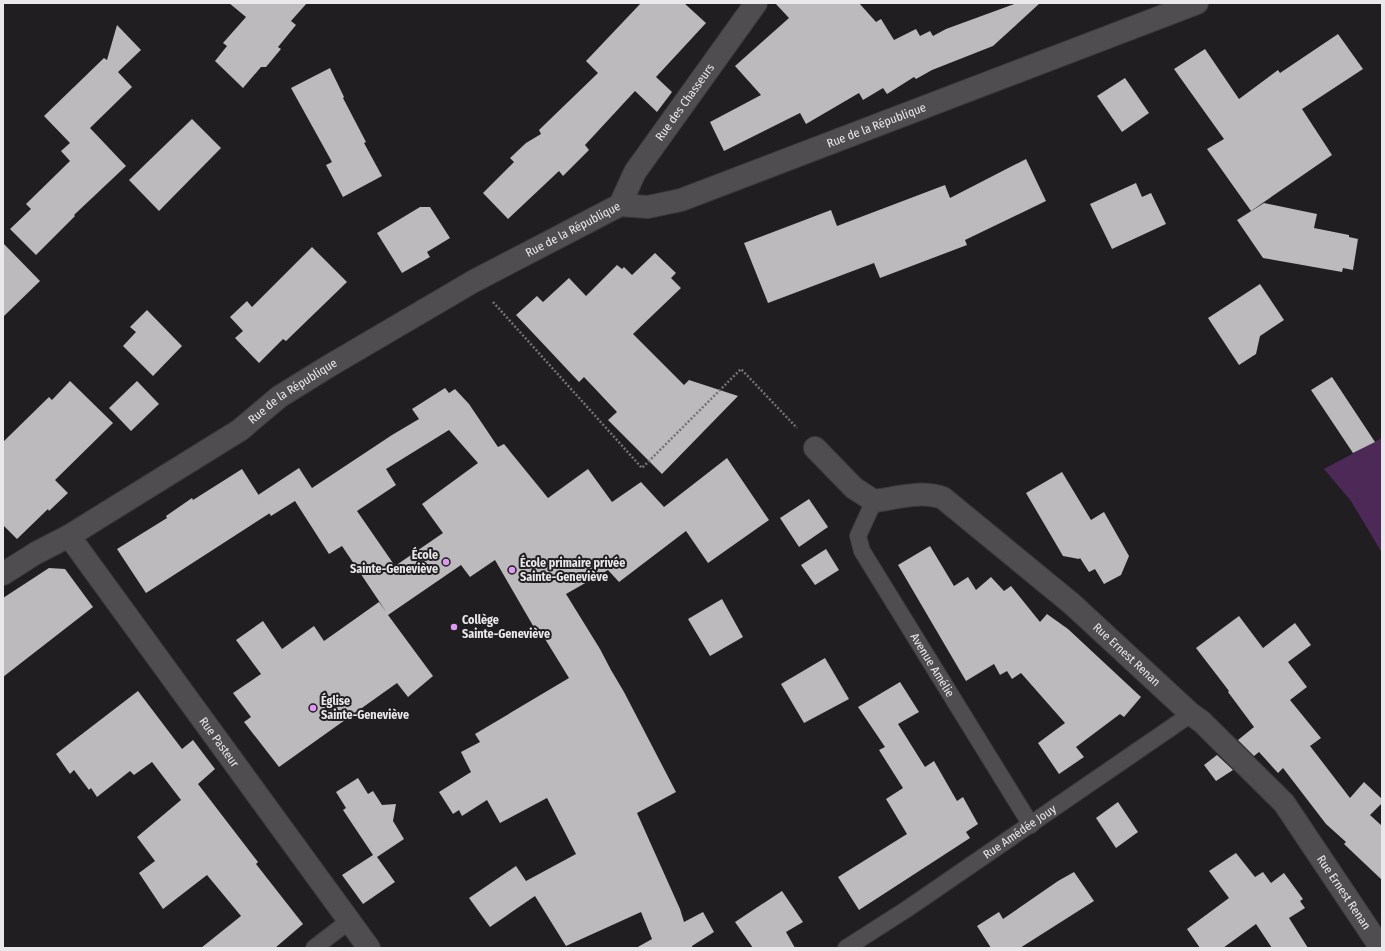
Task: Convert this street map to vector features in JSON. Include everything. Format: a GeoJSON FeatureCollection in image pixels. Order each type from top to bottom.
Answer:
{"type":"FeatureCollection","features":[{"type":"Feature","properties":{"kind":"street","name":"Rue des Chasseurs"},"geometry":{"type":"LineString","coordinates":[[620,205],[635,172],[756,3]]}},
{"type":"Feature","properties":{"kind":"street","name":"Rue de la République"},"geometry":{"type":"LineString","coordinates":[[3,574],[36,553],[69,536],[240,430],[279,397],[329,366],[474,281],[620,205],[648,207],[681,200],[1197,3]]}},
{"type":"Feature","properties":{"kind":"street"},"geometry":{"type":"LineString","coordinates":[[815,448],[854,488],[874,501]]}},
{"type":"Feature","properties":{"kind":"street","name":"Rue Ernest Renan"},"geometry":{"type":"LineString","coordinates":[[874,501],[922,494],[934,494],[943,498],[1072,604],[1191,714],[1202,722],[1284,803],[1381,948]]}},
{"type":"Feature","properties":{"kind":"street","name":"Rue Pasteur"},"geometry":{"type":"LineString","coordinates":[[69,536],[369,948]]}},
{"type":"Feature","properties":{"kind":"lane","name":"Avenue Amélie"},"geometry":{"type":"LineString","coordinates":[[874,501],[858,536],[862,551],[1031,824]]}},
{"type":"Feature","properties":{"kind":"lane","name":"Rue Amédée Jouy"},"geometry":{"type":"LineString","coordinates":[[846,948],[907,909],[1191,714]]}},
{"type":"Feature","properties":{"kind":"lane"},"geometry":{"type":"LineString","coordinates":[[314,948],[349,921]]}},
{"type":"Feature","properties":{"kind":"path"},"geometry":{"type":"LineString","coordinates":[[474,281],[642,468],[741,369],[815,448]]}},
{"type":"Feature","properties":{"kind":"shaded area"},"geometry":{"type":"Polygon","coordinates":[[[1382,438],[1382,553],[1351,501],[1324,469],[1382,438]]]}},
{"type":"Feature","properties":{"kind":"building"},"geometry":{"type":"Polygon","coordinates":[[[229,3],[307,3],[291,21],[296,25],[278,47],[281,49],[266,67],[261,67],[243,88],[215,61],[227,46],[223,43],[246,17],[229,3]]]}},
{"type":"Feature","properties":{"kind":"building"},"geometry":{"type":"Polygon","coordinates":[[[641,3],[684,3],[706,23],[656,77],[672,92],[657,112],[635,91],[585,145],[589,150],[563,176],[559,171],[508,219],[483,193],[514,162],[510,158],[526,143],[541,134],[539,130],[598,73],[586,61],[641,3]]]}},
{"type":"Feature","properties":{"kind":"building"},"geometry":{"type":"Polygon","coordinates":[[[775,3],[859,3],[876,22],[881,19],[894,40],[916,29],[920,36],[930,31],[933,36],[946,29],[1017,3],[1040,3],[993,46],[932,70],[916,79],[914,77],[887,94],[883,88],[863,100],[859,93],[806,124],[800,113],[724,151],[710,122],[761,95],[735,66],[789,18],[775,3]]]}},
{"type":"Feature","properties":{"kind":"building"},"geometry":{"type":"Polygon","coordinates":[[[117,25],[141,50],[118,72],[132,87],[90,128],[126,166],[74,215],[75,216],[36,255],[10,229],[31,209],[26,204],[70,161],[61,151],[70,143],[44,116],[104,58],[107,60],[117,25]]]}},
{"type":"Feature","properties":{"kind":"building"},"geometry":{"type":"Polygon","coordinates":[[[1338,34],[1363,69],[1302,109],[1332,155],[1251,211],[1207,149],[1224,139],[1174,69],[1205,49],[1239,99],[1278,70],[1280,73],[1338,34]]]}},
{"type":"Feature","properties":{"kind":"building"},"geometry":{"type":"Polygon","coordinates":[[[330,68],[344,97],[343,98],[366,142],[364,143],[382,176],[343,197],[326,165],[332,162],[291,88],[330,68]]]}},
{"type":"Feature","properties":{"kind":"building"},"geometry":{"type":"Polygon","coordinates":[[[1125,78],[1149,113],[1122,132],[1097,96],[1125,78]]]}},
{"type":"Feature","properties":{"kind":"building"},"geometry":{"type":"Polygon","coordinates":[[[192,119],[221,148],[159,211],[129,180],[192,119]]]}},
{"type":"Feature","properties":{"kind":"building"},"geometry":{"type":"Polygon","coordinates":[[[1026,159],[1046,201],[965,240],[967,245],[880,278],[874,263],[768,303],[744,243],[831,210],[837,226],[945,185],[950,198],[1026,159]]]}},
{"type":"Feature","properties":{"kind":"building"},"geometry":{"type":"Polygon","coordinates":[[[1136,183],[1142,197],[1151,193],[1166,224],[1112,249],[1090,204],[1136,183]]]}},
{"type":"Feature","properties":{"kind":"building"},"geometry":{"type":"Polygon","coordinates":[[[1264,203],[1317,214],[1314,228],[1349,235],[1349,237],[1358,239],[1353,270],[1343,268],[1342,272],[1263,258],[1237,220],[1264,203]]]}},
{"type":"Feature","properties":{"kind":"building"},"geometry":{"type":"Polygon","coordinates":[[[420,207],[430,207],[450,238],[427,252],[430,257],[402,273],[377,233],[420,207]]]}},
{"type":"Feature","properties":{"kind":"building"},"geometry":{"type":"Polygon","coordinates":[[[3,243],[40,281],[3,317],[3,243]]]}},
{"type":"Feature","properties":{"kind":"building"},"geometry":{"type":"Polygon","coordinates":[[[312,247],[347,282],[286,341],[283,339],[259,363],[235,338],[243,331],[230,317],[247,301],[252,307],[312,247]]]}},
{"type":"Feature","properties":{"kind":"building"},"geometry":{"type":"Polygon","coordinates":[[[655,253],[676,273],[671,278],[681,288],[633,334],[684,385],[689,380],[738,396],[662,474],[608,420],[617,412],[584,377],[579,382],[516,315],[537,296],[543,302],[569,278],[586,296],[617,265],[622,269],[624,267],[632,275],[655,253]]]}},
{"type":"Feature","properties":{"kind":"building"},"geometry":{"type":"Polygon","coordinates":[[[1260,284],[1284,320],[1260,336],[1256,354],[1239,365],[1208,318],[1260,284]]]}},
{"type":"Feature","properties":{"kind":"building"},"geometry":{"type":"Polygon","coordinates":[[[147,310],[182,346],[153,376],[123,346],[136,332],[130,327],[147,310]]]}},
{"type":"Feature","properties":{"kind":"building"},"geometry":{"type":"Polygon","coordinates":[[[1332,377],[1375,442],[1353,453],[1311,390],[1332,377]]]}},
{"type":"Feature","properties":{"kind":"building"},"geometry":{"type":"Polygon","coordinates":[[[70,381],[113,423],[55,480],[68,493],[49,511],[48,509],[17,539],[3,525],[3,442],[49,397],[52,400],[70,381]]]}},
{"type":"Feature","properties":{"kind":"building"},"geometry":{"type":"Polygon","coordinates":[[[137,381],[159,404],[131,431],[109,408],[137,381]]]}},
{"type":"Feature","properties":{"kind":"building"},"geometry":{"type":"Polygon","coordinates":[[[445,388],[449,393],[455,389],[469,404],[498,447],[504,444],[548,498],[588,469],[612,502],[641,482],[664,507],[727,458],[769,520],[708,563],[686,531],[619,582],[608,570],[566,594],[600,649],[624,692],[676,792],[637,813],[680,909],[684,922],[703,912],[714,932],[692,946],[692,948],[636,948],[652,939],[641,912],[566,946],[535,896],[490,927],[469,898],[516,866],[526,881],[576,854],[547,798],[500,823],[487,800],[462,816],[459,810],[453,814],[439,792],[471,772],[461,752],[480,742],[475,734],[569,678],[542,634],[539,636],[495,560],[470,577],[461,565],[388,615],[433,676],[408,697],[397,683],[279,767],[244,722],[251,717],[233,693],[261,674],[236,640],[263,621],[282,649],[314,626],[324,641],[379,602],[387,613],[342,546],[329,554],[295,501],[271,516],[258,495],[299,468],[312,488],[419,419],[412,409],[445,388]],[[449,430],[386,469],[396,485],[357,511],[395,566],[443,533],[422,504],[478,463],[449,430]]]}},
{"type":"Feature","properties":{"kind":"building"},"geometry":{"type":"Polygon","coordinates":[[[242,469],[270,513],[146,593],[117,549],[167,518],[166,516],[192,498],[193,500],[242,469]]]}},
{"type":"Feature","properties":{"kind":"building"},"geometry":{"type":"Polygon","coordinates":[[[1062,472],[1091,520],[1104,512],[1129,556],[1121,575],[1104,584],[1095,569],[1089,572],[1080,558],[1063,556],[1026,493],[1062,472]]]}},
{"type":"Feature","properties":{"kind":"building"},"geometry":{"type":"Polygon","coordinates":[[[809,499],[828,527],[799,547],[780,518],[809,499]]]}},
{"type":"Feature","properties":{"kind":"building"},"geometry":{"type":"Polygon","coordinates":[[[930,546],[954,586],[968,577],[976,590],[991,577],[1004,591],[1011,586],[1040,622],[1047,614],[1068,629],[1141,697],[1124,717],[1120,714],[1076,747],[1084,757],[1059,774],[1038,743],[1065,723],[1021,673],[1012,679],[1007,671],[1000,675],[994,664],[966,681],[898,565],[930,546]]]}},
{"type":"Feature","properties":{"kind":"building"},"geometry":{"type":"Polygon","coordinates":[[[826,549],[839,570],[815,585],[801,565],[826,549]]]}},
{"type":"Feature","properties":{"kind":"building"},"geometry":{"type":"Polygon","coordinates":[[[49,568],[65,569],[93,607],[3,677],[3,598],[49,568]]]}},
{"type":"Feature","properties":{"kind":"building"},"geometry":{"type":"Polygon","coordinates":[[[722,599],[743,637],[710,656],[688,619],[722,599]]]}},
{"type":"Feature","properties":{"kind":"building"},"geometry":{"type":"Polygon","coordinates":[[[1239,616],[1263,648],[1295,623],[1311,645],[1288,662],[1307,687],[1290,700],[1321,738],[1310,746],[1350,798],[1364,782],[1382,799],[1382,803],[1370,815],[1382,826],[1382,880],[1344,844],[1346,842],[1326,824],[1283,768],[1278,773],[1259,752],[1254,756],[1238,740],[1254,727],[1196,648],[1239,616]]]}},
{"type":"Feature","properties":{"kind":"building"},"geometry":{"type":"Polygon","coordinates":[[[825,658],[849,699],[804,723],[781,684],[825,658]]]}},
{"type":"Feature","properties":{"kind":"building"},"geometry":{"type":"Polygon","coordinates":[[[900,682],[919,712],[898,724],[925,767],[934,761],[957,801],[963,797],[978,824],[966,832],[970,838],[859,910],[838,877],[907,834],[886,799],[903,788],[879,750],[885,747],[858,707],[900,682]]]}},
{"type":"Feature","properties":{"kind":"building"},"geometry":{"type":"Polygon","coordinates":[[[138,691],[182,749],[193,740],[215,769],[198,784],[258,862],[256,864],[303,924],[275,948],[201,948],[241,916],[207,875],[163,909],[139,873],[155,861],[137,837],[181,800],[152,762],[134,775],[130,771],[97,797],[91,788],[89,790],[74,770],[70,774],[56,754],[138,691]]]}},
{"type":"Feature","properties":{"kind":"building"},"geometry":{"type":"Polygon","coordinates":[[[1217,755],[1233,770],[1216,781],[1204,765],[1217,755]]]}},
{"type":"Feature","properties":{"kind":"building"},"geometry":{"type":"Polygon","coordinates":[[[358,778],[368,794],[373,791],[382,805],[396,804],[393,821],[404,839],[377,857],[395,882],[363,904],[342,875],[373,855],[343,810],[346,808],[336,792],[358,778]]]}},
{"type":"Feature","properties":{"kind":"building"},"geometry":{"type":"Polygon","coordinates":[[[1118,802],[1138,832],[1116,848],[1096,818],[1118,802]]]}},
{"type":"Feature","properties":{"kind":"building"},"geometry":{"type":"Polygon","coordinates":[[[1236,853],[1255,877],[1263,872],[1271,883],[1284,873],[1303,899],[1300,901],[1305,908],[1289,918],[1308,948],[1272,948],[1256,924],[1223,948],[1200,948],[1187,929],[1229,898],[1209,871],[1236,853]]]}},
{"type":"Feature","properties":{"kind":"building"},"geometry":{"type":"Polygon","coordinates":[[[1074,872],[1094,901],[1020,948],[991,948],[977,926],[999,912],[1003,919],[1058,881],[1074,872]]]}},
{"type":"Feature","properties":{"kind":"building"},"geometry":{"type":"Polygon","coordinates":[[[782,891],[803,922],[786,932],[795,948],[753,948],[735,922],[782,891]]]}},
{"type":"Feature","properties":{"kind":"place","name":"École Sainte-Geneviève"},"geometry":{"type":"Point","coordinates":[446,562]}},
{"type":"Feature","properties":{"kind":"place","name":"École primaire privée Sainte-Geneviève"},"geometry":{"type":"Point","coordinates":[512,570]}},
{"type":"Feature","properties":{"kind":"place","name":"Collège Sainte-Geneviève"},"geometry":{"type":"Point","coordinates":[454,627]}},
{"type":"Feature","properties":{"kind":"place","name":"Église Sainte-Geneviève"},"geometry":{"type":"Point","coordinates":[313,708]}}]}
